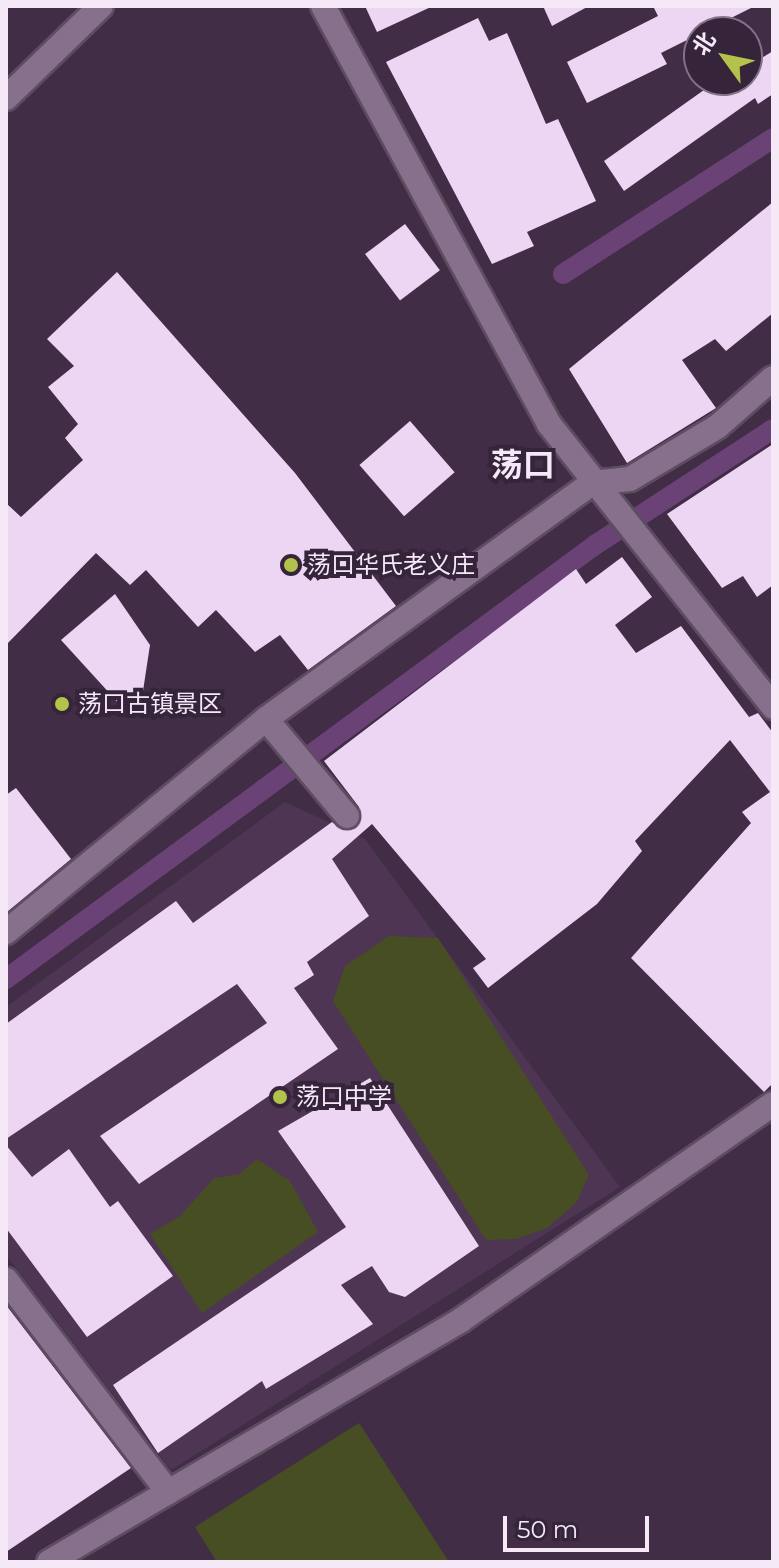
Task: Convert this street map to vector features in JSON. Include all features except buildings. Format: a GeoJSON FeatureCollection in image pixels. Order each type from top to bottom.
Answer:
{"type":"FeatureCollection","features":[{"type":"Feature","properties":{"kind":"street"},"geometry":{"type":"LineString","coordinates":[[6,98],[101,6]]}},
{"type":"Feature","properties":{"kind":"street"},"geometry":{"type":"LineString","coordinates":[[323,6],[542,410],[598,491],[773,707]]}},
{"type":"Feature","properties":{"kind":"street"},"geometry":{"type":"LineString","coordinates":[[6,932],[266,719],[598,491],[630,479],[717,427],[773,378]]}},
{"type":"Feature","properties":{"kind":"street"},"geometry":{"type":"LineString","coordinates":[[266,719],[347,816]]}},
{"type":"Feature","properties":{"kind":"street"},"geometry":{"type":"LineString","coordinates":[[49,1562],[461,1320],[773,1104]]}},
{"type":"Feature","properties":{"kind":"street"},"geometry":{"type":"LineString","coordinates":[[6,1280],[168,1492]]}},
{"type":"Feature","properties":{"kind":"shaded area","name":"荡口中学"},"geometry":{"type":"Polygon","coordinates":[[[285,802],[365,839],[620,1187],[171,1470],[6,1255],[6,1007],[285,802]]]}},
{"type":"Feature","properties":{"kind":"green space"},"geometry":{"type":"Polygon","coordinates":[[[389,936],[438,938],[589,1175],[576,1203],[547,1228],[517,1239],[486,1240],[333,1001],[345,966],[389,936]]]}},
{"type":"Feature","properties":{"kind":"green space"},"geometry":{"type":"Polygon","coordinates":[[[257,1159],[290,1181],[318,1232],[202,1313],[150,1234],[180,1216],[214,1178],[239,1174],[257,1159]]]}},
{"type":"Feature","properties":{"kind":"green space"},"geometry":{"type":"Polygon","coordinates":[[[359,1423],[449,1562],[217,1562],[195,1527],[359,1423]]]}},
{"type":"Feature","properties":{"kind":"waterway"},"geometry":{"type":"LineString","coordinates":[[563,274],[773,138]]}},
{"type":"Feature","properties":{"kind":"waterway"},"geometry":{"type":"LineString","coordinates":[[6,979],[595,545],[773,429]]}},
{"type":"Feature","properties":{"kind":"place","name":"荡口华氏老义庄"},"geometry":{"type":"Point","coordinates":[291,565]}},
{"type":"Feature","properties":{"kind":"place","name":"荡口古镇景区"},"geometry":{"type":"Point","coordinates":[62,704]}},
{"type":"Feature","properties":{"kind":"place","name":"荡口中学"},"geometry":{"type":"Point","coordinates":[280,1097]}},
{"type":"Feature","properties":{"kind":"district","name":"荡口"},"geometry":{"type":"Point","coordinates":[523,465]}}]}
